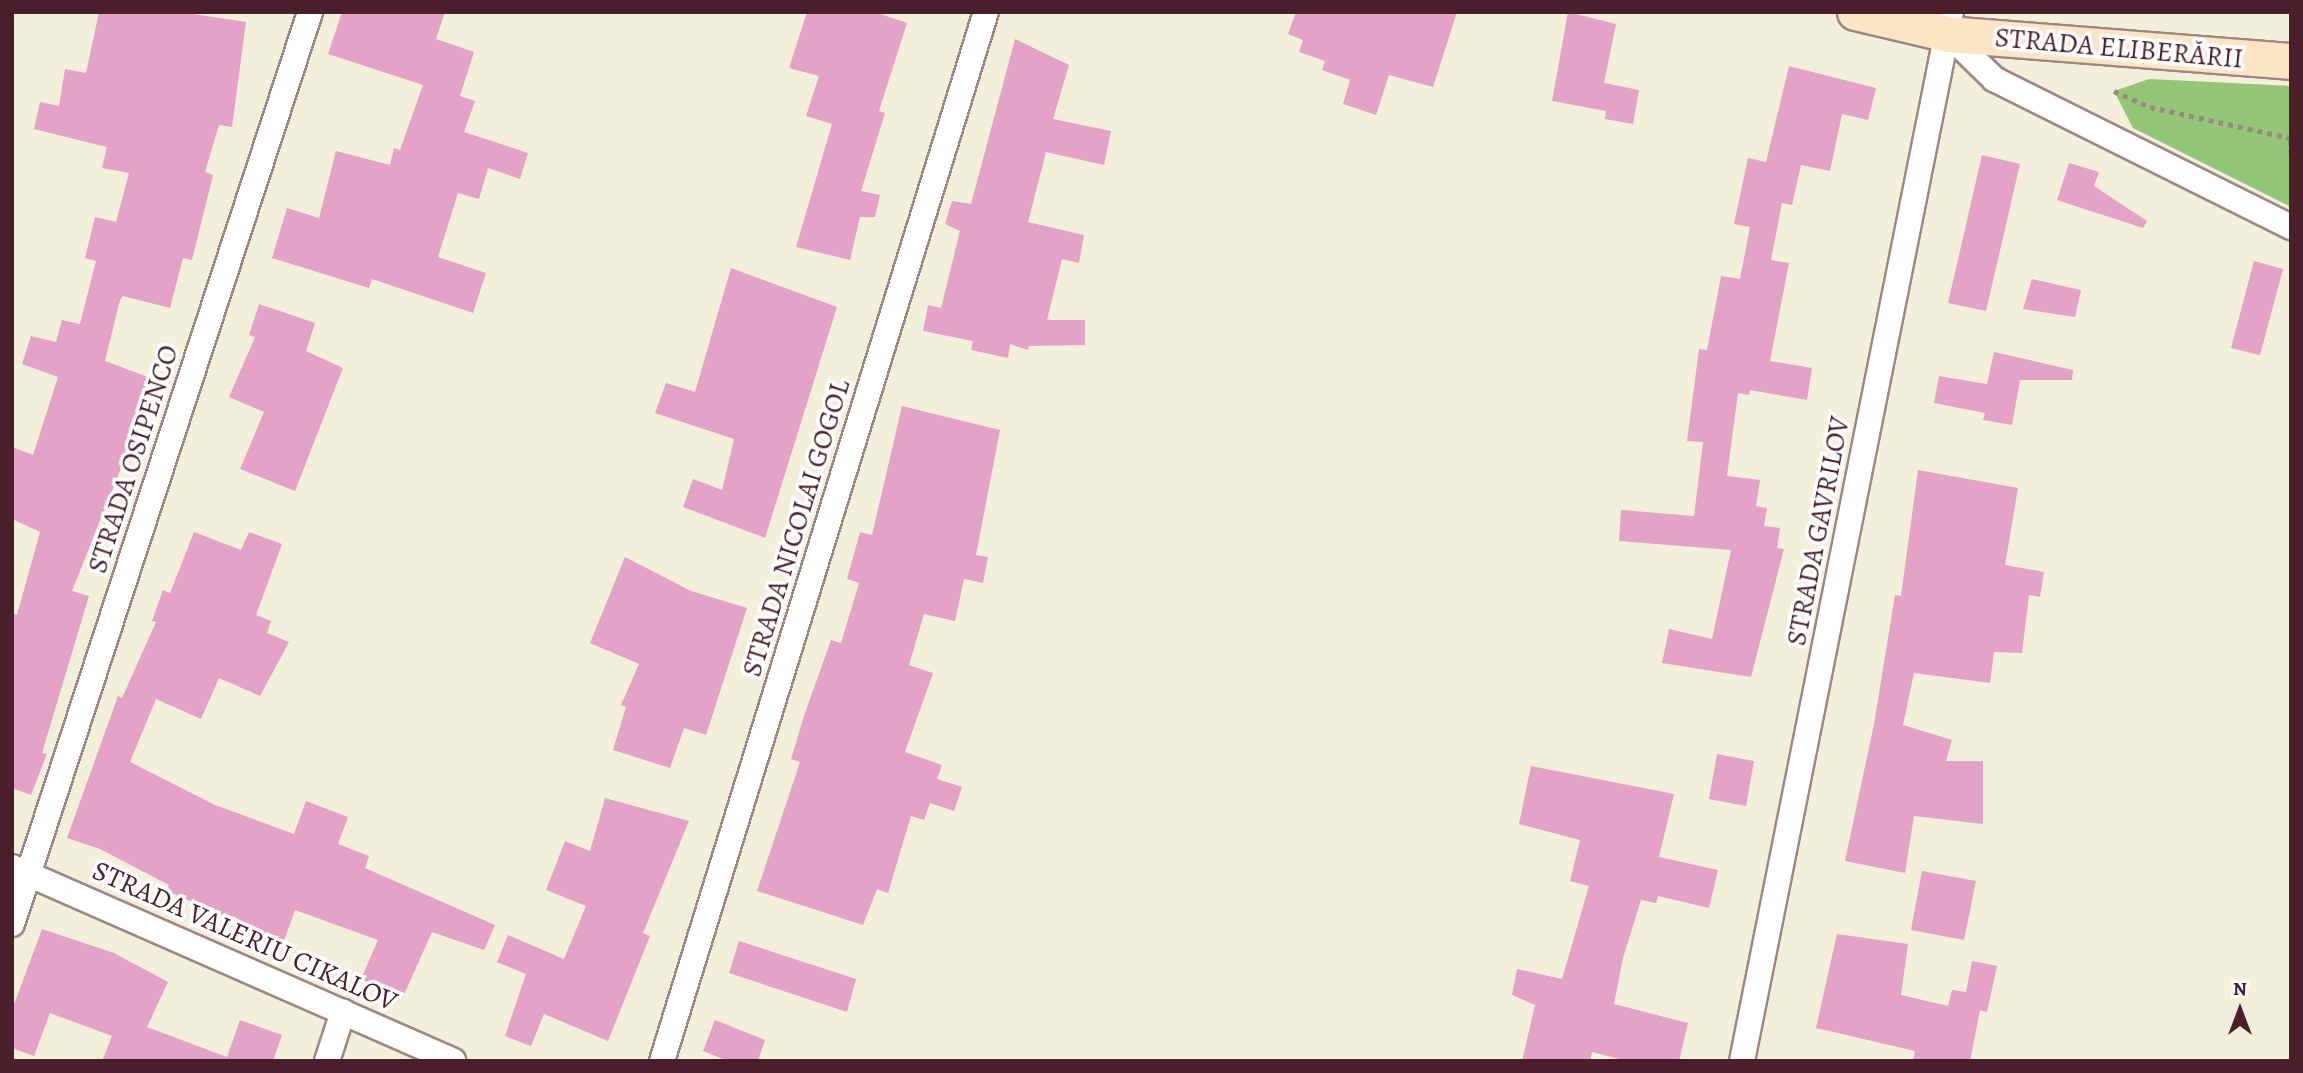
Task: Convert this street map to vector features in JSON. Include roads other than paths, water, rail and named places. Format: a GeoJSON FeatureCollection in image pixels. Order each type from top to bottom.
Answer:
{"type":"FeatureCollection","features":[{"type":"Feature","properties":{"kind":"main road","name":"STRADA ELIBERĂRII"},"geometry":{"type":"LineString","coordinates":[[1855,12],[2291,61]]}},
{"type":"Feature","properties":{"kind":"street","name":"STRADA OSIPENCO"},"geometry":{"type":"LineString","coordinates":[[12,924],[21,870],[310,12]]}},
{"type":"Feature","properties":{"kind":"street","name":"STRADA NICOLAI GOGOL"},"geometry":{"type":"LineString","coordinates":[[662,1061],[986,12]]}},
{"type":"Feature","properties":{"kind":"street"},"geometry":{"type":"LineString","coordinates":[[1950,23],[1994,79],[2291,227]]}},
{"type":"Feature","properties":{"kind":"street","name":"STRADA GAVRILOV"},"geometry":{"type":"LineString","coordinates":[[1742,1061],[1950,23]]}},
{"type":"Feature","properties":{"kind":"street","name":"STRADA VALERIU CIKALOV"},"geometry":{"type":"LineString","coordinates":[[21,870],[453,1061]]}},
{"type":"Feature","properties":{"kind":"street"},"geometry":{"type":"LineString","coordinates":[[327,1061],[343,1012]]}}]}
